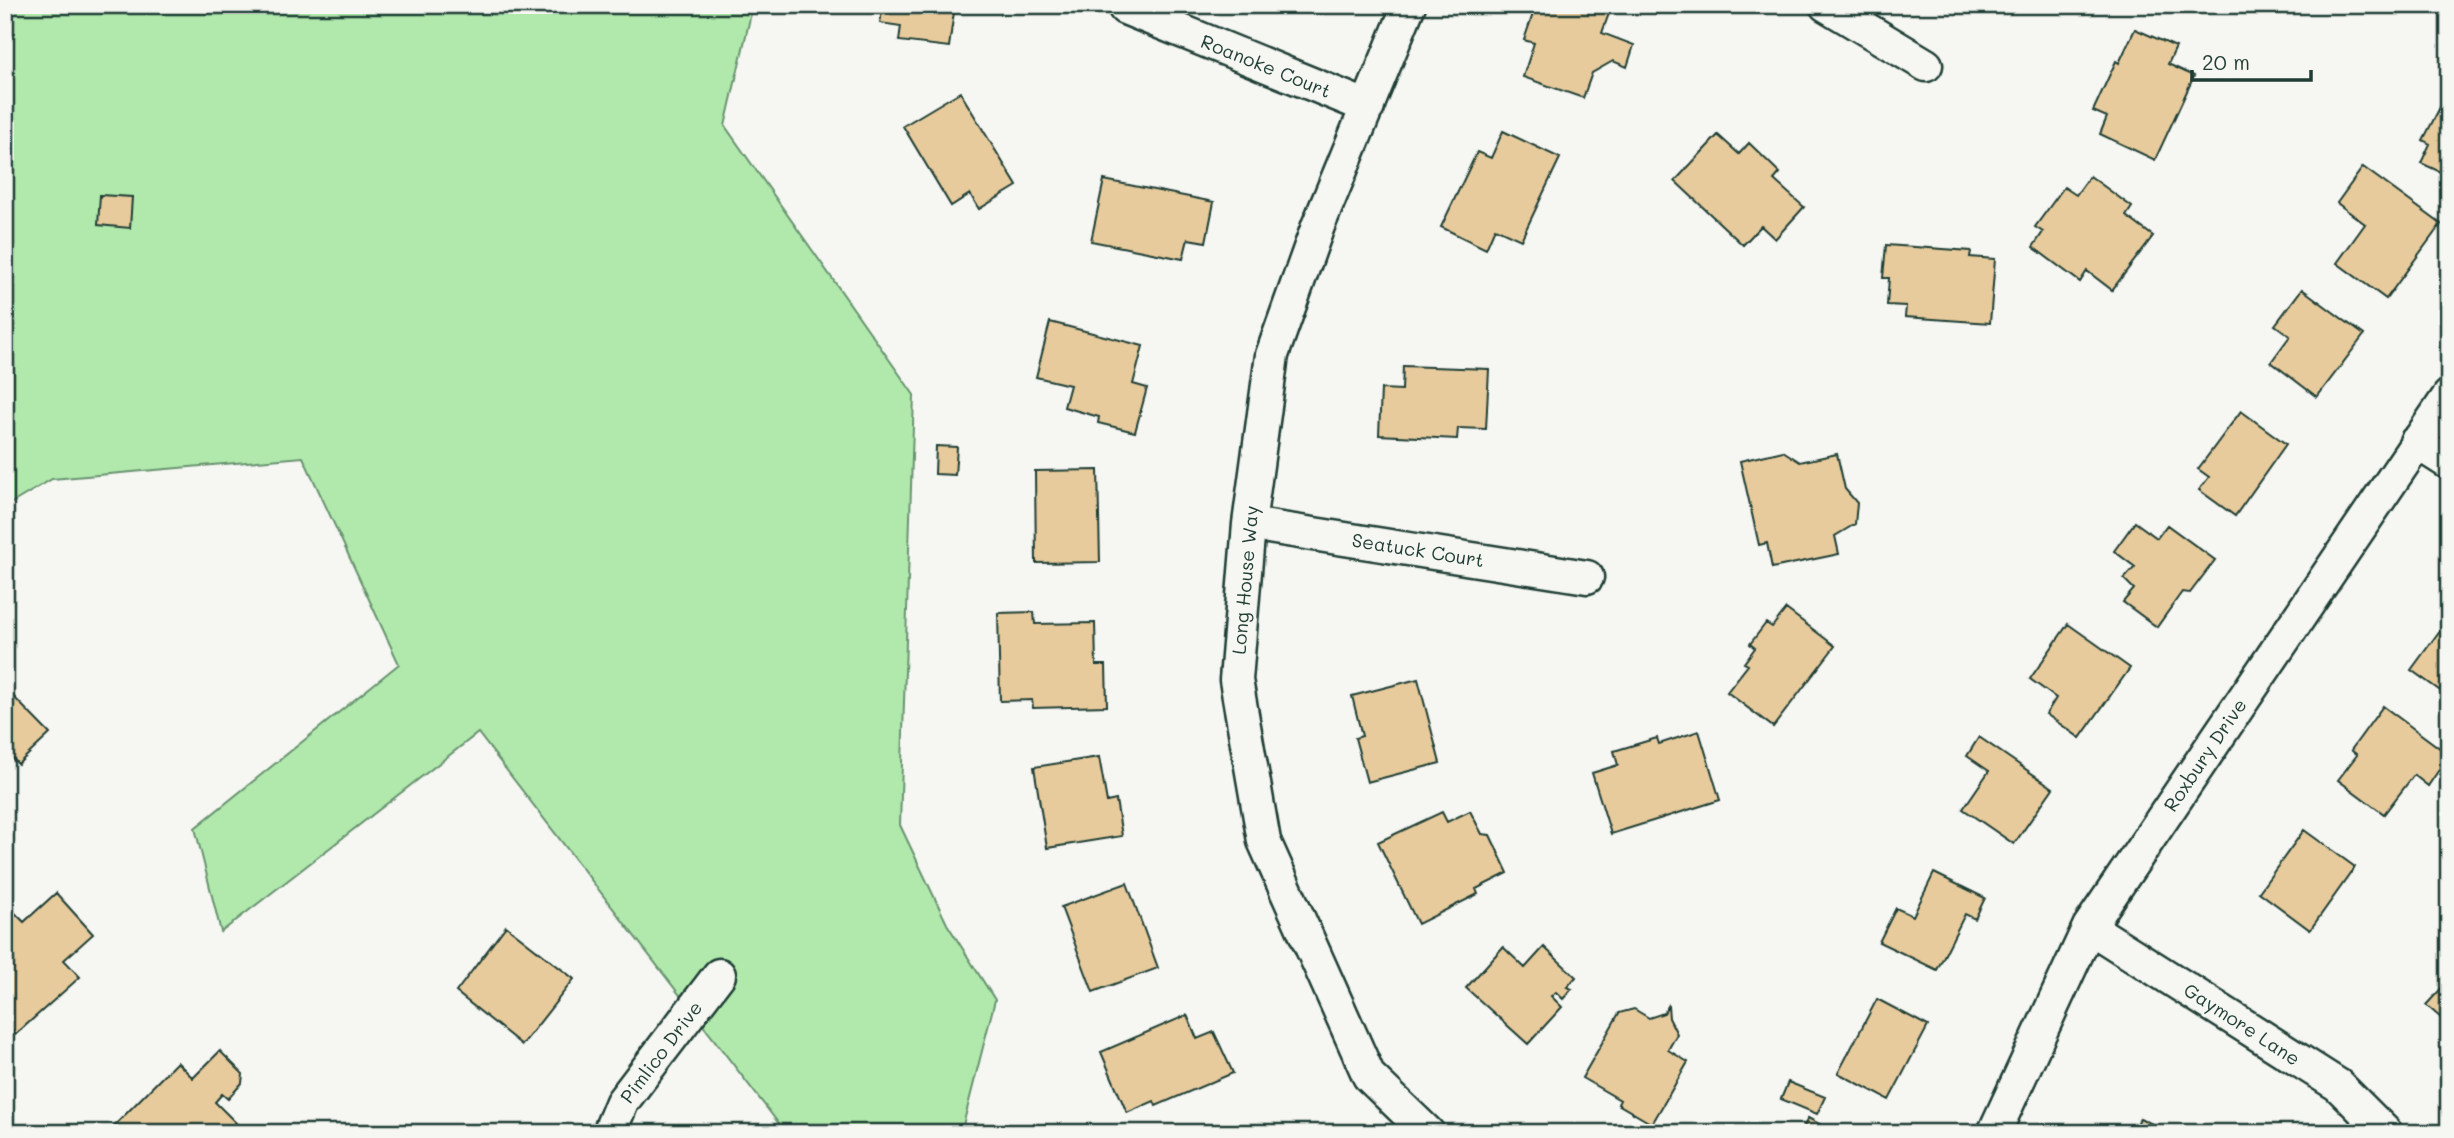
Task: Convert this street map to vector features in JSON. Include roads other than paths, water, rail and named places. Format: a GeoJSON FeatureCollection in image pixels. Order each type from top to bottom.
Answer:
{"type":"FeatureCollection","features":[{"type":"Feature","properties":{"kind":"street","name":"Long House Way"},"geometry":{"type":"LineString","coordinates":[[1409,5],[1318,226],[1272,355],[1249,524],[1236,680],[1265,841],[1369,1076],[1428,1133]]}},
{"type":"Feature","properties":{"kind":"street"},"geometry":{"type":"LineString","coordinates":[[1826,5],[1926,65]]}},
{"type":"Feature","properties":{"kind":"street","name":"Roanoke Court"},"geometry":{"type":"LineString","coordinates":[[1125,8],[1368,107]]}},
{"type":"Feature","properties":{"kind":"street","name":"Roxbury Drive"},"geometry":{"type":"LineString","coordinates":[[1994,1133],[2089,927],[2449,396]]}},
{"type":"Feature","properties":{"kind":"street"},"geometry":{"type":"LineString","coordinates":[[2416,442],[2449,463]]}},
{"type":"Feature","properties":{"kind":"street","name":"Seatuck Court"},"geometry":{"type":"LineString","coordinates":[[1249,524],[1587,577]]}},
{"type":"Feature","properties":{"kind":"street","name":"Gaymore Lane"},"geometry":{"type":"LineString","coordinates":[[2089,927],[2338,1085],[2386,1133]]}},
{"type":"Feature","properties":{"kind":"street","name":"Pimlico Drive"},"geometry":{"type":"LineString","coordinates":[[609,1133],[622,1102],[719,975]]}}]}
